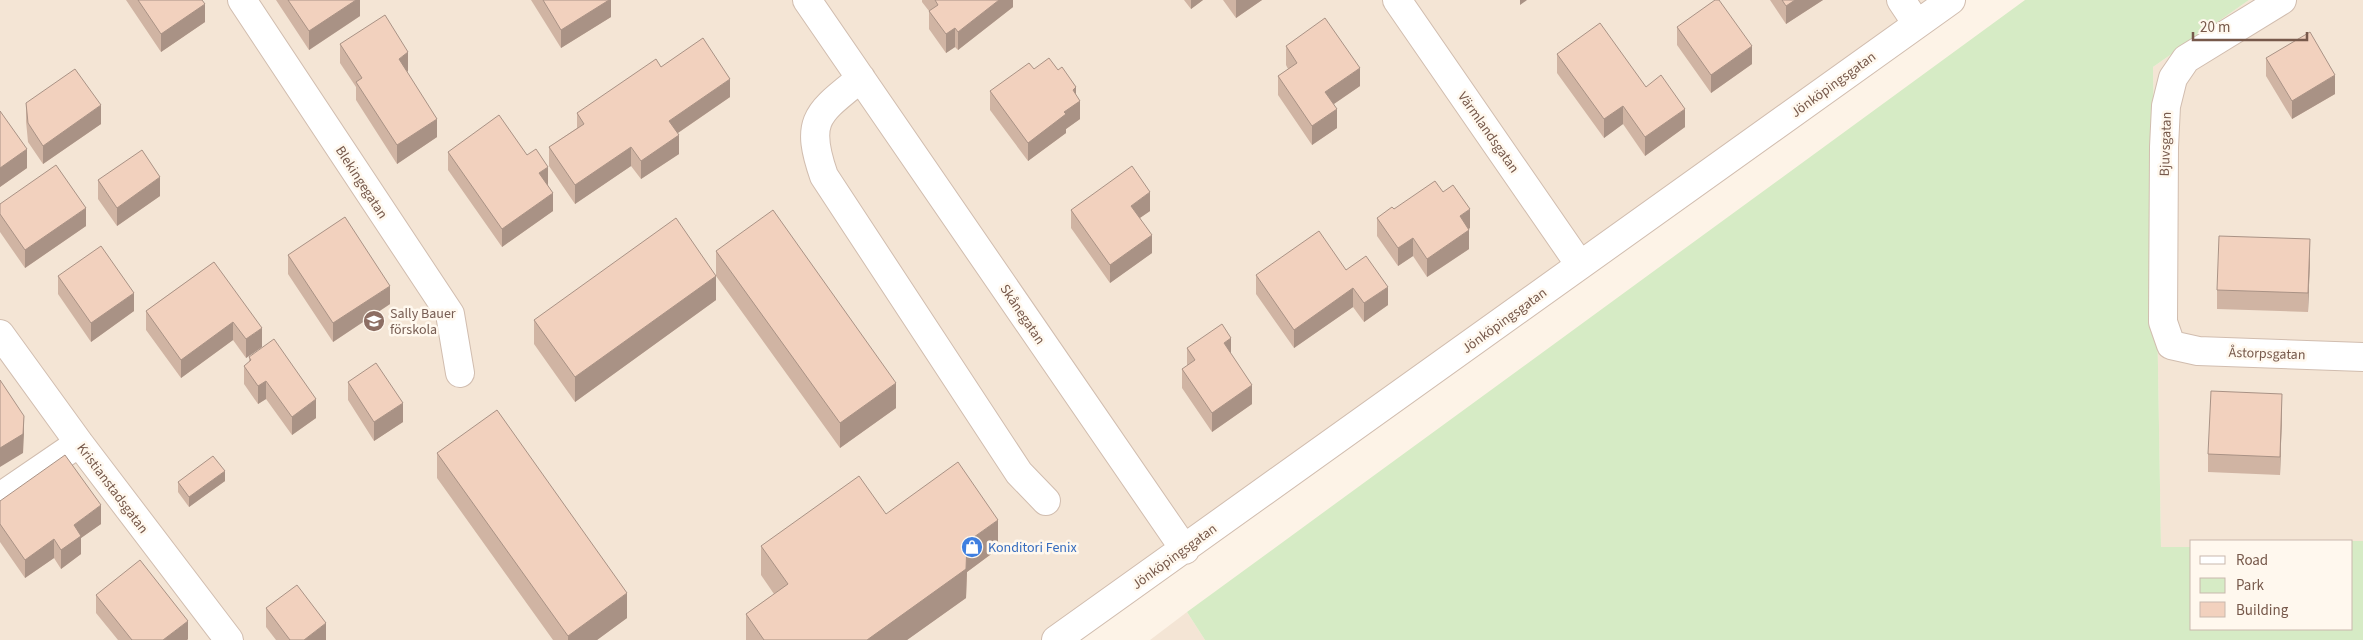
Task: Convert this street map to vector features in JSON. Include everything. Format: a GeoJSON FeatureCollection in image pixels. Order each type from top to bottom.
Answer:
{"type":"FeatureCollection","features":[{"type":"Feature","properties":{"kind":"street","name":"Blekingegatan"},"geometry":{"type":"LineString","coordinates":[[242,0],[450,314],[460,372]]}},
{"type":"Feature","properties":{"kind":"street","name":"Skånegatan"},"geometry":{"type":"LineString","coordinates":[[806,0],[862,78],[1185,550]]}},
{"type":"Feature","properties":{"kind":"street","name":"Värmlandsgatan"},"geometry":{"type":"LineString","coordinates":[[1398,0],[1580,265]]}},
{"type":"Feature","properties":{"kind":"street"},"geometry":{"type":"LineString","coordinates":[[1901,0],[1917,24]]}},
{"type":"Feature","properties":{"kind":"street","name":"Jönköpingsgatan"},"geometry":{"type":"LineString","coordinates":[[1056,640],[1185,550],[1951,0]]}},
{"type":"Feature","properties":{"kind":"street","name":"Bjuvsgatan"},"geometry":{"type":"LineString","coordinates":[[2171,345],[2162,322],[2164,147],[2166,106],[2171,85],[2186,58],[2282,0]]}},
{"type":"Feature","properties":{"kind":"street"},"geometry":{"type":"LineString","coordinates":[[862,78],[832,101],[817,118],[814,144],[824,176],[1019,473],[1046,501]]}},
{"type":"Feature","properties":{"kind":"street","name":"Kristianstadsgatan"},"geometry":{"type":"LineString","coordinates":[[0,334],[79,443],[229,640]]}},
{"type":"Feature","properties":{"kind":"street","name":"Åstorpsgatan"},"geometry":{"type":"LineString","coordinates":[[2171,345],[2198,351],[2363,357]]}},
{"type":"Feature","properties":{"kind":"street"},"geometry":{"type":"LineString","coordinates":[[0,498],[79,443]]}},
{"type":"Feature","properties":{"kind":"shaded area"},"geometry":{"type":"Polygon","coordinates":[[[0,0],[1937,0],[1047,640],[0,640],[0,0]]]}},
{"type":"Feature","properties":{"kind":"shaded area"},"geometry":{"type":"Polygon","coordinates":[[[2249,0],[2363,0],[2363,541],[2190,540],[2190,547],[2161,548],[2153,67],[2249,0]]]}},
{"type":"Feature","properties":{"kind":"shaded area"},"geometry":{"type":"Polygon","coordinates":[[[1187,612],[1205,640],[1150,640],[1187,612]]]}},
{"type":"Feature","properties":{"kind":"green space"},"geometry":{"type":"Polygon","coordinates":[[[2025,0],[2249,0],[2153,67],[2161,547],[2190,547],[2190,630],[2353,630],[2353,541],[2363,541],[2363,640],[1205,640],[1187,612],[2025,0]]]}},
{"type":"Feature","properties":{"kind":"building"},"geometry":{"type":"Polygon","coordinates":[[[138,0],[202,0],[205,4],[161,34],[138,0]]]}},
{"type":"Feature","properties":{"kind":"building"},"geometry":{"type":"Polygon","coordinates":[[[288,0],[356,0],[309,31],[288,0]]]}},
{"type":"Feature","properties":{"kind":"building"},"geometry":{"type":"Polygon","coordinates":[[[543,0],[609,0],[561,30],[543,0]]]}},
{"type":"Feature","properties":{"kind":"building"},"geometry":{"type":"Polygon","coordinates":[[[935,0],[999,0],[958,32],[955,28],[946,34],[929,11],[938,5],[935,0]]]}},
{"type":"Feature","properties":{"kind":"building"},"geometry":{"type":"Polygon","coordinates":[[[1715,0],[1719,0],[1752,46],[1711,75],[1677,27],[1715,0]]]}},
{"type":"Feature","properties":{"kind":"building"},"geometry":{"type":"Polygon","coordinates":[[[1782,0],[1795,0],[1786,6],[1782,0]]]}},
{"type":"Feature","properties":{"kind":"building"},"geometry":{"type":"Polygon","coordinates":[[[385,15],[408,52],[399,59],[437,119],[397,145],[356,82],[362,78],[340,44],[385,15]]]}},
{"type":"Feature","properties":{"kind":"building"},"geometry":{"type":"Polygon","coordinates":[[[1325,18],[1360,68],[1325,92],[1337,109],[1312,126],[1278,76],[1297,63],[1286,46],[1325,18]]]}},
{"type":"Feature","properties":{"kind":"building"},"geometry":{"type":"Polygon","coordinates":[[[1600,23],[1646,87],[1661,75],[1685,109],[1645,137],[1623,106],[1604,119],[1557,54],[1600,23]]]}},
{"type":"Feature","properties":{"kind":"building"},"geometry":{"type":"Polygon","coordinates":[[[2310,32],[2335,75],[2292,101],[2266,58],[2310,32]]]}},
{"type":"Feature","properties":{"kind":"building"},"geometry":{"type":"Polygon","coordinates":[[[703,38],[730,79],[669,121],[679,135],[641,161],[631,147],[575,185],[549,147],[584,124],[577,113],[656,59],[661,67],[703,38]]]}},
{"type":"Feature","properties":{"kind":"building"},"geometry":{"type":"Polygon","coordinates":[[[1049,58],[1058,70],[1062,67],[1076,87],[1073,90],[1080,101],[1028,143],[990,91],[1029,63],[1034,69],[1049,58]]]}},
{"type":"Feature","properties":{"kind":"building"},"geometry":{"type":"Polygon","coordinates":[[[75,69],[101,105],[43,146],[28,123],[26,103],[75,69]]]}},
{"type":"Feature","properties":{"kind":"building"},"geometry":{"type":"Polygon","coordinates":[[[0,111],[27,149],[0,168],[0,111]]]}},
{"type":"Feature","properties":{"kind":"building"},"geometry":{"type":"Polygon","coordinates":[[[499,115],[527,155],[536,149],[548,167],[539,173],[553,193],[502,229],[448,152],[499,115]]]}},
{"type":"Feature","properties":{"kind":"building"},"geometry":{"type":"Polygon","coordinates":[[[142,150],[160,177],[117,208],[98,180],[142,150]]]}},
{"type":"Feature","properties":{"kind":"building"},"geometry":{"type":"Polygon","coordinates":[[[56,165],[86,208],[25,250],[0,214],[0,204],[56,165]]]}},
{"type":"Feature","properties":{"kind":"building"},"geometry":{"type":"Polygon","coordinates":[[[1132,166],[1150,192],[1131,206],[1152,235],[1110,265],[1071,210],[1132,166]]]}},
{"type":"Feature","properties":{"kind":"building"},"geometry":{"type":"Polygon","coordinates":[[[1435,181],[1443,192],[1453,185],[1470,209],[1460,216],[1469,230],[1427,259],[1413,238],[1398,248],[1377,218],[1392,207],[1394,209],[1435,181]]]}},
{"type":"Feature","properties":{"kind":"building"},"geometry":{"type":"Polygon","coordinates":[[[773,210],[896,383],[840,423],[716,251],[773,210]]]}},
{"type":"Feature","properties":{"kind":"building"},"geometry":{"type":"Polygon","coordinates":[[[345,217],[390,286],[333,323],[288,255],[345,217]]]}},
{"type":"Feature","properties":{"kind":"building"},"geometry":{"type":"Polygon","coordinates":[[[676,218],[716,276],[575,377],[534,320],[676,218]]]}},
{"type":"Feature","properties":{"kind":"building"},"geometry":{"type":"Polygon","coordinates":[[[1319,231],[1346,270],[1366,256],[1388,287],[1364,303],[1353,288],[1294,330],[1256,275],[1319,231]]]}},
{"type":"Feature","properties":{"kind":"building"},"geometry":{"type":"Polygon","coordinates":[[[2219,236],[2310,239],[2308,293],[2217,290],[2219,236]]]}},
{"type":"Feature","properties":{"kind":"building"},"geometry":{"type":"Polygon","coordinates":[[[101,246],[134,293],[91,323],[58,276],[101,246]]]}},
{"type":"Feature","properties":{"kind":"building"},"geometry":{"type":"Polygon","coordinates":[[[214,262],[262,328],[246,339],[233,322],[181,360],[146,311],[214,262]]]}},
{"type":"Feature","properties":{"kind":"building"},"geometry":{"type":"Polygon","coordinates":[[[1222,324],[1231,338],[1224,343],[1252,385],[1212,413],[1182,369],[1195,360],[1187,348],[1222,324]]]}},
{"type":"Feature","properties":{"kind":"building"},"geometry":{"type":"Polygon","coordinates":[[[274,339],[316,399],[292,417],[266,381],[258,386],[244,366],[251,360],[249,357],[274,339]]]}},
{"type":"Feature","properties":{"kind":"building"},"geometry":{"type":"Polygon","coordinates":[[[376,363],[403,403],[374,422],[348,382],[376,363]]]}},
{"type":"Feature","properties":{"kind":"building"},"geometry":{"type":"Polygon","coordinates":[[[0,380],[24,416],[23,434],[0,448],[0,380]]]}},
{"type":"Feature","properties":{"kind":"building"},"geometry":{"type":"Polygon","coordinates":[[[2211,391],[2282,394],[2280,457],[2208,454],[2211,391]]]}},
{"type":"Feature","properties":{"kind":"building"},"geometry":{"type":"Polygon","coordinates":[[[497,410],[627,593],[568,636],[437,453],[497,410]]]}},
{"type":"Feature","properties":{"kind":"building"},"geometry":{"type":"Polygon","coordinates":[[[65,455],[101,505],[74,525],[81,536],[61,550],[54,539],[25,560],[0,524],[0,501],[65,455]]]}},
{"type":"Feature","properties":{"kind":"building"},"geometry":{"type":"Polygon","coordinates":[[[213,456],[225,471],[189,497],[178,482],[213,456]]]}},
{"type":"Feature","properties":{"kind":"building"},"geometry":{"type":"Polygon","coordinates":[[[958,462],[998,520],[967,542],[966,569],[867,640],[764,640],[746,614],[788,584],[761,546],[859,476],[886,514],[958,462]]]}},
{"type":"Feature","properties":{"kind":"building"},"geometry":{"type":"Polygon","coordinates":[[[140,560],[188,621],[163,640],[132,640],[96,595],[140,560]]]}},
{"type":"Feature","properties":{"kind":"building"},"geometry":{"type":"Polygon","coordinates":[[[297,585],[326,623],[304,640],[290,640],[266,608],[297,585]]]}},
{"type":"Feature","properties":{"kind":"place","name":"Sally Bauer förskola"},"geometry":{"type":"Point","coordinates":[374,321]}},
{"type":"Feature","properties":{"kind":"place","name":"Konditori Fenix"},"geometry":{"type":"Point","coordinates":[972,547]}}]}
